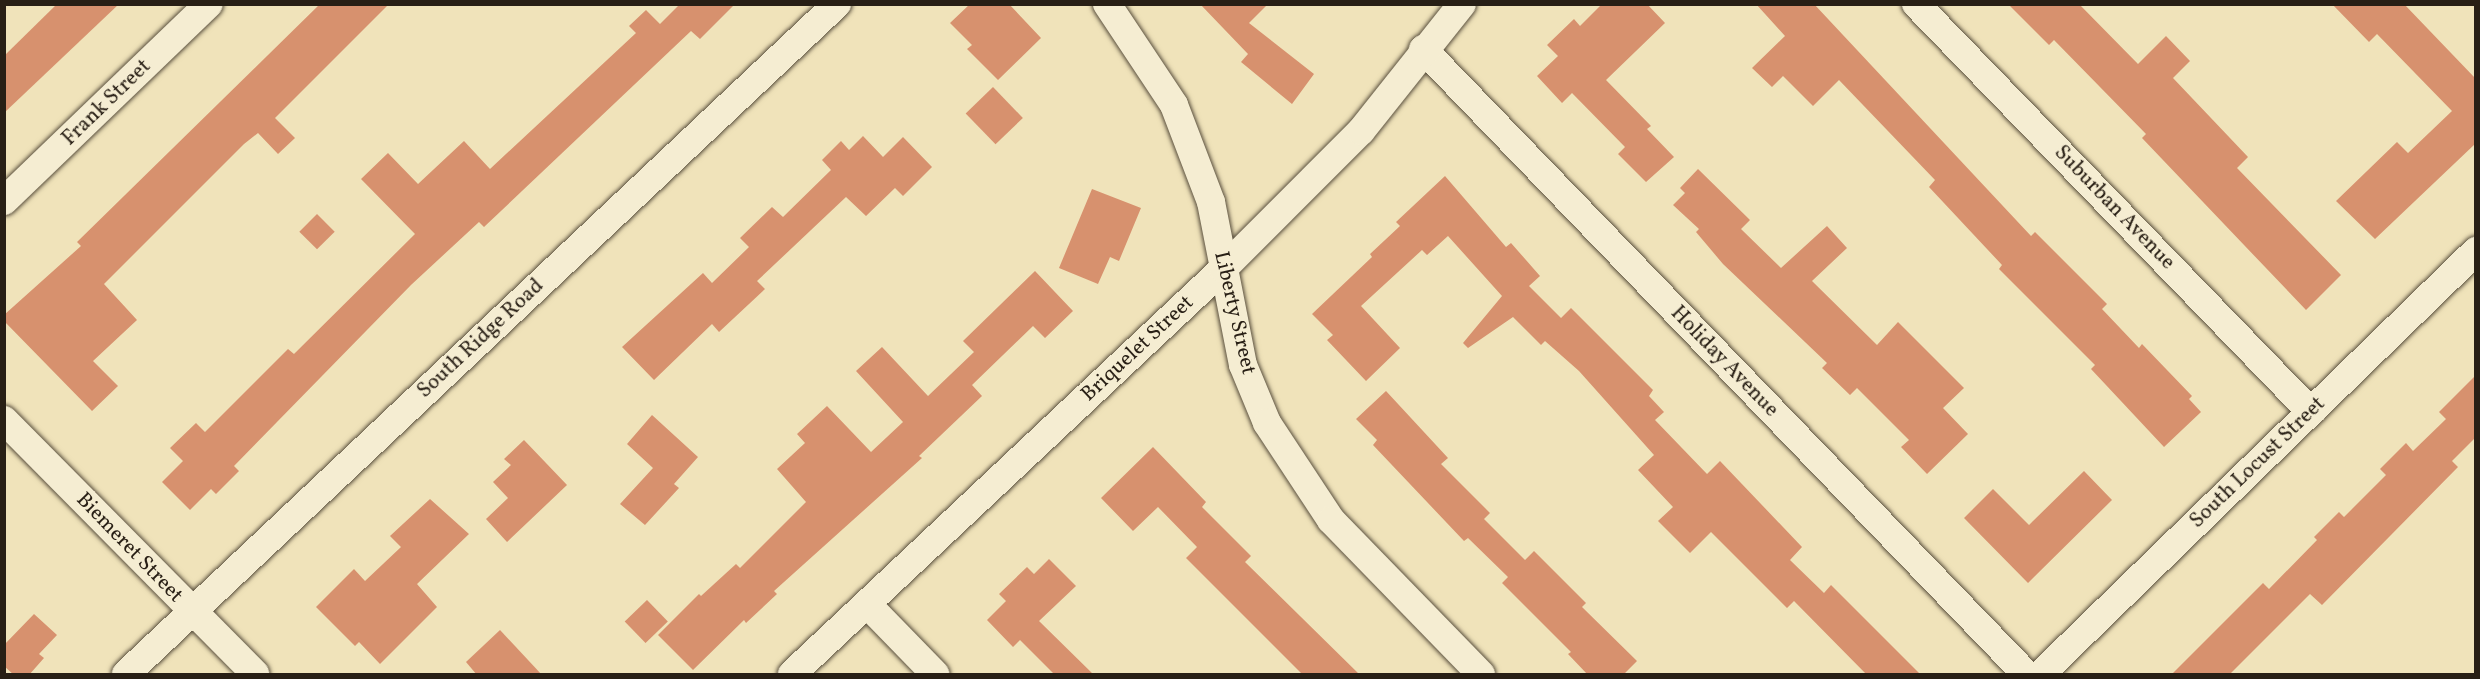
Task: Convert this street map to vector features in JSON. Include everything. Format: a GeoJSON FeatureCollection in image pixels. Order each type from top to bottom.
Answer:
{"type":"FeatureCollection","features":[{"type":"Feature","properties":{"kind":"street","name":"Frank Street"},"geometry":{"type":"LineString","coordinates":[[4,201],[209,4]]}},
{"type":"Feature","properties":{"kind":"street","name":"South Ridge Road"},"geometry":{"type":"LineString","coordinates":[[126,675],[190,612],[837,4]]}},
{"type":"Feature","properties":{"kind":"street","name":"Liberty Street"},"geometry":{"type":"LineString","coordinates":[[1107,4],[1174,105],[1210,202],[1243,365],[1267,423],[1331,520],[1480,675]]}},
{"type":"Feature","properties":{"kind":"street","name":"Briquelet Street"},"geometry":{"type":"LineString","coordinates":[[792,675],[1223,269],[1361,131],[1423,49],[1462,4]]}},
{"type":"Feature","properties":{"kind":"street","name":"Suburban Avenue"},"geometry":{"type":"LineString","coordinates":[[1916,4],[2311,412]]}},
{"type":"Feature","properties":{"kind":"street","name":"Holiday Avenue"},"geometry":{"type":"LineString","coordinates":[[1423,49],[2026,675]]}},
{"type":"Feature","properties":{"kind":"street","name":"South Locust Street"},"geometry":{"type":"LineString","coordinates":[[2041,675],[2475,251]]}},
{"type":"Feature","properties":{"kind":"street","name":"Biemeret Street"},"geometry":{"type":"LineString","coordinates":[[4,420],[190,612],[255,675]]}},
{"type":"Feature","properties":{"kind":"street"},"geometry":{"type":"LineString","coordinates":[[867,604],[935,675]]}},
{"type":"Feature","properties":{"kind":"building"},"geometry":{"type":"Polygon","coordinates":[[[57,4],[119,4],[4,113],[4,56],[57,4]]]}},
{"type":"Feature","properties":{"kind":"building"},"geometry":{"type":"Polygon","coordinates":[[[320,4],[389,4],[275,118],[295,138],[278,154],[258,133],[244,144],[104,284],[137,320],[93,361],[118,386],[92,411],[4,321],[4,315],[81,246],[77,242],[320,4]]]}},
{"type":"Feature","properties":{"kind":"building"},"geometry":{"type":"Polygon","coordinates":[[[680,4],[735,4],[700,39],[691,31],[484,227],[479,222],[411,285],[234,466],[239,471],[216,494],[211,489],[190,510],[162,482],[183,461],[170,448],[196,423],[205,432],[288,349],[294,354],[415,234],[361,179],[388,153],[418,184],[464,141],[490,169],[636,33],[629,26],[646,10],[660,24],[680,4]]]}},
{"type":"Feature","properties":{"kind":"building"},"geometry":{"type":"Polygon","coordinates":[[[970,4],[1009,4],[1041,38],[998,80],[967,49],[972,45],[950,23],[970,4]]]}},
{"type":"Feature","properties":{"kind":"building"},"geometry":{"type":"Polygon","coordinates":[[[1200,4],[1268,4],[1249,23],[1314,74],[1292,104],[1241,62],[1248,54],[1200,4]]]}},
{"type":"Feature","properties":{"kind":"building"},"geometry":{"type":"Polygon","coordinates":[[[1602,4],[1647,4],[1665,23],[1606,80],[1651,126],[1647,129],[1674,157],[1646,182],[1618,154],[1625,147],[1572,93],[1562,103],[1537,76],[1558,56],[1547,45],[1574,19],[1580,26],[1602,4]]]}},
{"type":"Feature","properties":{"kind":"building"},"geometry":{"type":"Polygon","coordinates":[[[1756,4],[1814,4],[2031,236],[2035,232],[2107,304],[2102,309],[2139,348],[2142,344],[2192,396],[2189,399],[2201,412],[2164,447],[2091,369],[2095,365],[1999,269],[2002,265],[1929,187],[1935,180],[1839,80],[1813,106],[1783,76],[1772,87],[1752,68],[1785,36],[1756,4]]]}},
{"type":"Feature","properties":{"kind":"building"},"geometry":{"type":"Polygon","coordinates":[[[2008,4],[2079,4],[2138,64],[2166,36],[2190,61],[2173,78],[2248,157],[2237,168],[2341,275],[2306,310],[2142,138],[2146,134],[2054,40],[2049,45],[2008,4]]]}},
{"type":"Feature","properties":{"kind":"building"},"geometry":{"type":"Polygon","coordinates":[[[2332,4],[2404,4],[2475,78],[2475,144],[2375,239],[2336,201],[2397,142],[2408,153],[2452,111],[2377,34],[2369,42],[2332,4]]]}},
{"type":"Feature","properties":{"kind":"building"},"geometry":{"type":"Polygon","coordinates":[[[993,87],[1023,118],[996,144],[966,113],[993,87]]]}},
{"type":"Feature","properties":{"kind":"building"},"geometry":{"type":"Polygon","coordinates":[[[863,136],[883,157],[903,137],[932,167],[903,196],[895,188],[866,216],[846,197],[757,281],[765,289],[719,332],[712,324],[654,380],[622,347],[703,273],[712,283],[749,247],[740,238],[772,207],[783,217],[831,170],[822,160],[841,141],[849,150],[863,136]]]}},
{"type":"Feature","properties":{"kind":"building"},"geometry":{"type":"Polygon","coordinates":[[[1698,169],[1750,220],[1741,229],[1781,268],[1827,226],[1847,248],[1812,281],[1877,345],[1898,322],[1964,388],[1943,408],[1968,434],[1927,474],[1901,447],[1909,440],[1857,388],[1850,395],[1822,368],[1827,363],[1723,264],[1696,232],[1699,229],[1673,205],[1685,193],[1680,188],[1698,169]]]}},
{"type":"Feature","properties":{"kind":"building"},"geometry":{"type":"Polygon","coordinates":[[[1445,176],[1506,247],[1511,243],[1540,276],[1529,286],[1561,318],[1571,308],[1653,390],[1649,396],[1664,412],[1655,420],[1707,474],[1720,461],[1802,547],[1790,560],[1824,593],[1831,585],[1921,675],[1867,675],[1794,601],[1787,608],[1711,532],[1690,553],[1658,521],[1673,507],[1638,470],[1654,455],[1579,371],[1545,341],[1541,345],[1513,317],[1468,348],[1463,343],[1502,296],[1448,236],[1427,255],[1422,250],[1361,306],[1400,348],[1366,381],[1327,340],[1333,335],[1312,314],[1372,257],[1370,254],[1400,226],[1396,222],[1445,176]]]}},
{"type":"Feature","properties":{"kind":"building"},"geometry":{"type":"Polygon","coordinates":[[[1092,189],[1141,208],[1119,261],[1110,257],[1098,284],[1059,268],[1092,189]]]}},
{"type":"Feature","properties":{"kind":"building"},"geometry":{"type":"Polygon","coordinates":[[[317,214],[335,232],[317,249],[299,232],[317,214]]]}},
{"type":"Feature","properties":{"kind":"building"},"geometry":{"type":"Polygon","coordinates":[[[1035,271],[1073,311],[1045,338],[1033,326],[972,385],[982,396],[919,456],[922,458],[774,591],[777,594],[746,623],[744,620],[693,670],[658,635],[699,594],[701,596],[736,564],[740,568],[806,502],[777,469],[805,443],[797,434],[827,406],[871,452],[903,422],[856,371],[882,347],[928,396],[974,352],[963,341],[1035,271]]]}},
{"type":"Feature","properties":{"kind":"building"},"geometry":{"type":"Polygon","coordinates":[[[2475,376],[2475,438],[2452,461],[2458,467],[2322,605],[2310,594],[2229,675],[2171,675],[2263,583],[2269,589],[2317,540],[2314,537],[2339,512],[2344,517],[2386,475],[2380,469],[2406,443],[2413,451],[2446,419],[2439,412],[2475,376]]]}},
{"type":"Feature","properties":{"kind":"building"},"geometry":{"type":"Polygon","coordinates":[[[1386,391],[1448,458],[1441,464],[1490,513],[1484,519],[1525,560],[1534,551],[1586,603],[1582,607],[1637,661],[1623,675],[1588,675],[1568,654],[1571,652],[1502,583],[1508,577],[1468,538],[1464,541],[1373,445],[1377,440],[1356,419],[1386,391]]]}},
{"type":"Feature","properties":{"kind":"building"},"geometry":{"type":"Polygon","coordinates":[[[652,415],[698,457],[674,484],[679,488],[645,525],[620,504],[653,468],[627,444],[652,415]]]}},
{"type":"Feature","properties":{"kind":"building"},"geometry":{"type":"Polygon","coordinates":[[[524,440],[567,485],[507,542],[486,519],[508,498],[493,482],[511,465],[504,459],[524,440]]]}},
{"type":"Feature","properties":{"kind":"building"},"geometry":{"type":"Polygon","coordinates":[[[1153,447],[1206,502],[1202,507],[1251,556],[1245,562],[1360,675],[1303,675],[1186,558],[1197,547],[1158,507],[1133,531],[1101,498],[1153,447]]]}},
{"type":"Feature","properties":{"kind":"building"},"geometry":{"type":"Polygon","coordinates":[[[2084,471],[2112,500],[2028,583],[1964,518],[1993,489],[2029,525],[2084,471]]]}},
{"type":"Feature","properties":{"kind":"building"},"geometry":{"type":"Polygon","coordinates":[[[430,499],[469,534],[417,584],[437,607],[380,664],[359,642],[355,646],[316,607],[354,569],[365,581],[401,547],[390,536],[430,499]]]}},
{"type":"Feature","properties":{"kind":"building"},"geometry":{"type":"Polygon","coordinates":[[[1049,559],[1076,586],[1039,621],[1094,675],[1055,675],[1020,640],[1013,647],[987,620],[1006,601],[999,594],[1027,567],[1034,574],[1049,559]]]}},
{"type":"Feature","properties":{"kind":"building"},"geometry":{"type":"Polygon","coordinates":[[[647,600],[668,622],[646,643],[625,622],[647,600]]]}},
{"type":"Feature","properties":{"kind":"building"},"geometry":{"type":"Polygon","coordinates":[[[34,614],[57,635],[39,654],[44,658],[29,675],[14,675],[4,666],[4,645],[34,614]]]}},
{"type":"Feature","properties":{"kind":"building"},"geometry":{"type":"Polygon","coordinates":[[[500,630],[542,675],[477,675],[466,662],[500,630]]]}}]}
